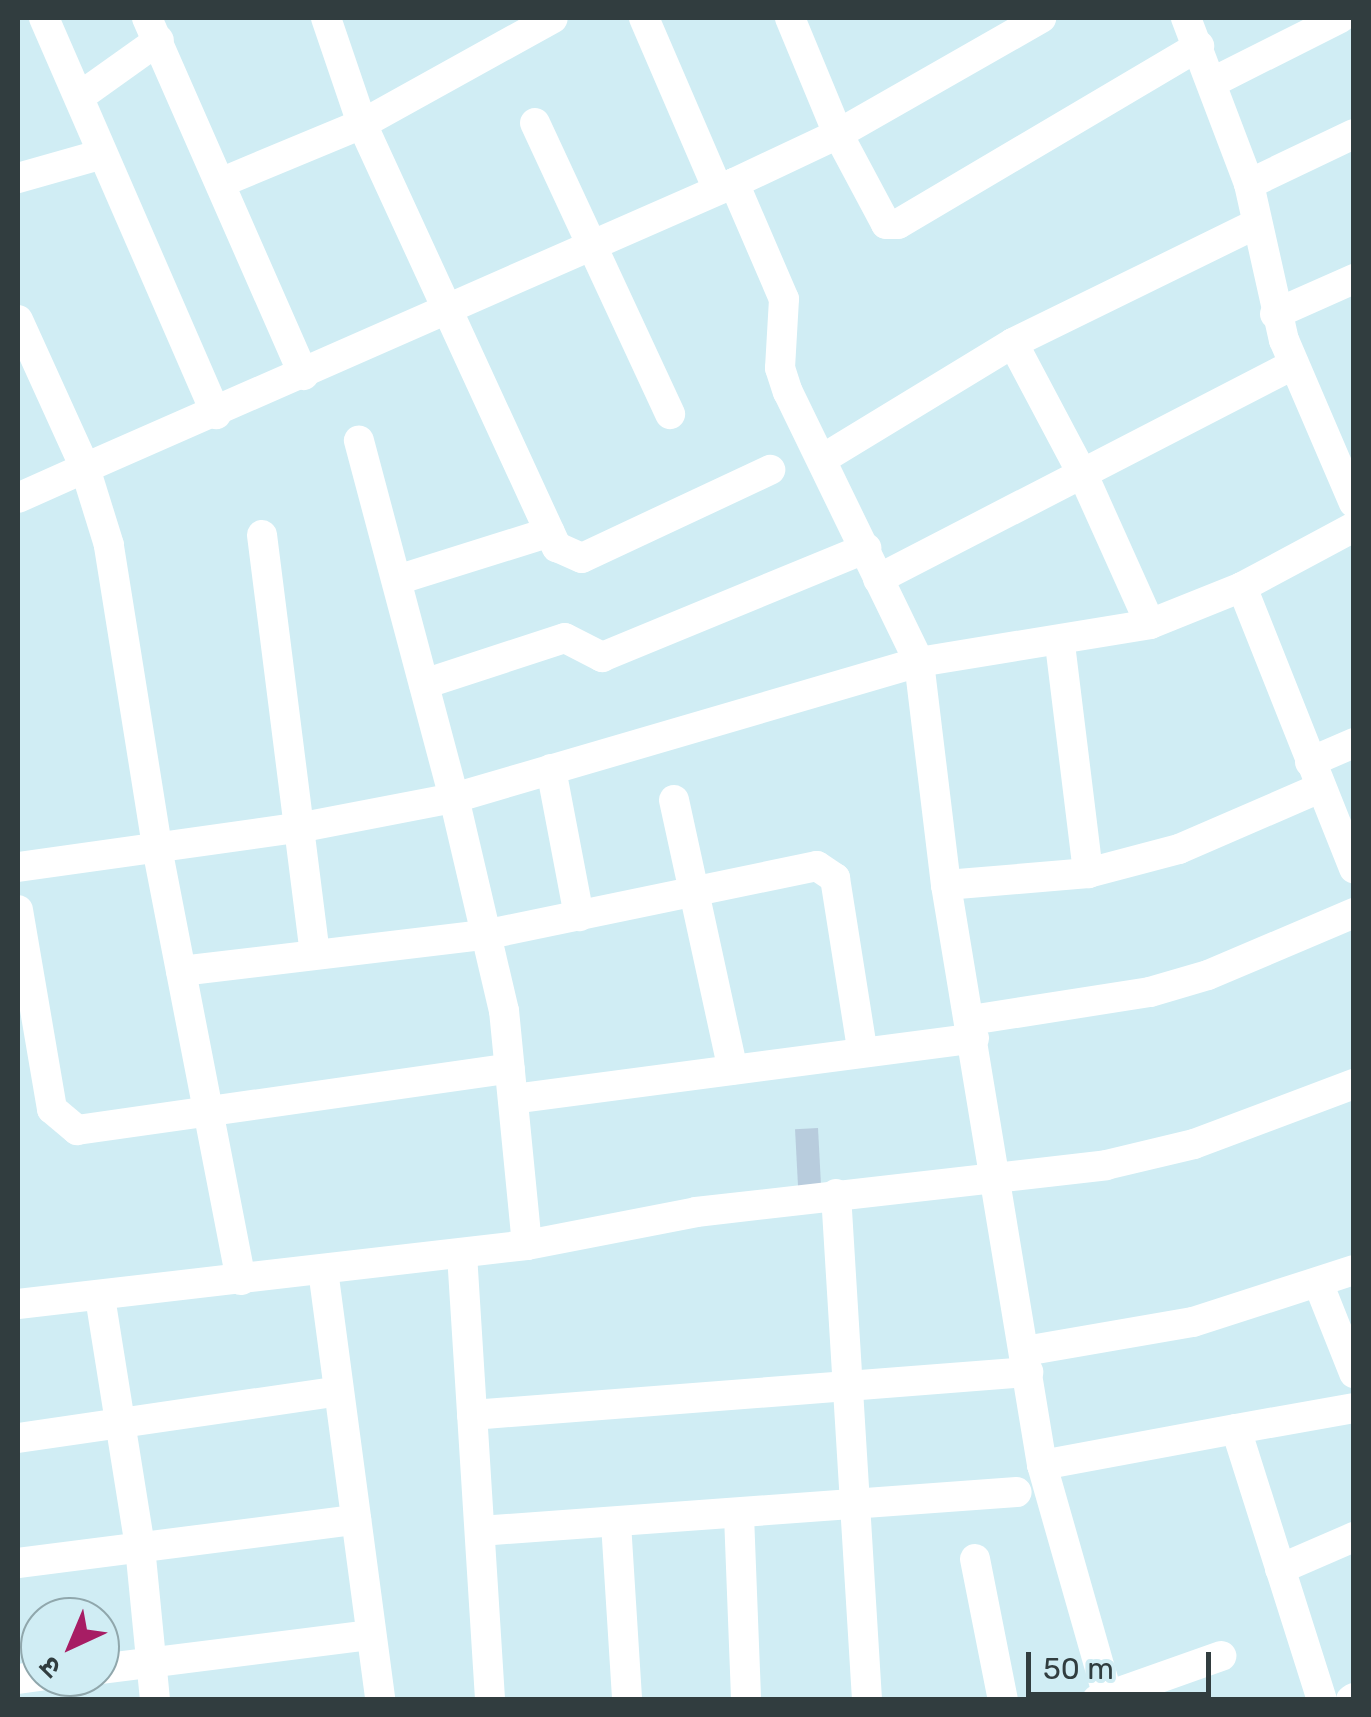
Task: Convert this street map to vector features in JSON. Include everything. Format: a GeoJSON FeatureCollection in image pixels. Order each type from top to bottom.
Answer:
{"type":"FeatureCollection","features":[{"type":"Feature","properties":{"kind":"street"},"geometry":{"type":"LineString","coordinates":[[44,18],[216,414]]}},
{"type":"Feature","properties":{"kind":"street"},"geometry":{"type":"LineString","coordinates":[[326,18],[362,124],[550,532],[568,557],[582,558],[770,470]]}},
{"type":"Feature","properties":{"kind":"street"},"geometry":{"type":"LineString","coordinates":[[220,182],[362,124],[553,18]]}},
{"type":"Feature","properties":{"kind":"street"},"geometry":{"type":"LineString","coordinates":[[644,18],[784,300],[780,368],[788,392],[824,458],[919,662],[946,885],[1000,1181],[1042,1465],[1104,1698],[1221,1656]]}},
{"type":"Feature","properties":{"kind":"street"},"geometry":{"type":"LineString","coordinates":[[790,18],[877,215],[898,224],[1199,46]]}},
{"type":"Feature","properties":{"kind":"street"},"geometry":{"type":"LineString","coordinates":[[18,498],[726,187],[838,134],[1041,18]]}},
{"type":"Feature","properties":{"kind":"street"},"geometry":{"type":"LineString","coordinates":[[1186,18],[1215,81],[1249,184],[1275,314],[1294,364],[1340,431],[1354,503]]}},
{"type":"Feature","properties":{"kind":"street"},"geometry":{"type":"LineString","coordinates":[[1215,81],[1340,18]]}},
{"type":"Feature","properties":{"kind":"street"},"geometry":{"type":"LineString","coordinates":[[78,97],[153,28],[304,375]]}},
{"type":"Feature","properties":{"kind":"street"},"geometry":{"type":"LineString","coordinates":[[535,123],[670,414]]}},
{"type":"Feature","properties":{"kind":"street"},"geometry":{"type":"LineString","coordinates":[[1249,184],[1354,134]]}},
{"type":"Feature","properties":{"kind":"street"},"geometry":{"type":"LineString","coordinates":[[18,178],[103,154]]}},
{"type":"Feature","properties":{"kind":"street"},"geometry":{"type":"LineString","coordinates":[[824,458],[1013,342],[1256,224]]}},
{"type":"Feature","properties":{"kind":"street"},"geometry":{"type":"LineString","coordinates":[[1275,314],[1354,279]]}},
{"type":"Feature","properties":{"kind":"street"},"geometry":{"type":"LineString","coordinates":[[18,320],[85,468],[109,546],[157,846],[240,1280]]}},
{"type":"Feature","properties":{"kind":"street"},"geometry":{"type":"LineString","coordinates":[[1013,342],[1084,477],[1150,624]]}},
{"type":"Feature","properties":{"kind":"street"},"geometry":{"type":"LineString","coordinates":[[878,579],[1084,477],[1294,364]]}},
{"type":"Feature","properties":{"kind":"street"},"geometry":{"type":"LineString","coordinates":[[359,440],[454,798],[504,1011],[527,1246]]}},
{"type":"Feature","properties":{"kind":"street"},"geometry":{"type":"LineString","coordinates":[[18,867],[303,827],[454,798],[919,662],[1060,644],[1150,624],[1242,587],[1354,527]]}},
{"type":"Feature","properties":{"kind":"street"},"geometry":{"type":"LineString","coordinates":[[396,580],[550,532]]}},
{"type":"Feature","properties":{"kind":"street"},"geometry":{"type":"LineString","coordinates":[[262,535],[303,827],[316,953]]}},
{"type":"Feature","properties":{"kind":"street"},"geometry":{"type":"LineString","coordinates":[[424,684],[565,638],[602,657],[866,548]]}},
{"type":"Feature","properties":{"kind":"street"},"geometry":{"type":"LineString","coordinates":[[1242,587],[1354,868]]}},
{"type":"Feature","properties":{"kind":"street"},"geometry":{"type":"LineString","coordinates":[[1060,644],[1088,873]]}},
{"type":"Feature","properties":{"kind":"street"},"geometry":{"type":"LineString","coordinates":[[946,885],[1088,873],[1178,849],[1315,775],[1354,743]]}},
{"type":"Feature","properties":{"kind":"street"},"geometry":{"type":"LineString","coordinates":[[551,769],[579,916]]}},
{"type":"Feature","properties":{"kind":"street"},"geometry":{"type":"LineString","coordinates":[[674,800],[732,1070]]}},
{"type":"Feature","properties":{"kind":"street"},"geometry":{"type":"LineString","coordinates":[[182,971],[484,935],[827,869],[835,878],[862,1049]]}},
{"type":"Feature","properties":{"kind":"street"},"geometry":{"type":"LineString","coordinates":[[18,910],[52,1110],[62,1122],[77,1130],[510,1068]]}},
{"type":"Feature","properties":{"kind":"street"},"geometry":{"type":"LineString","coordinates":[[513,1098],[862,1049],[1150,992],[1208,975],[1354,913]]}},
{"type":"Feature","properties":{"kind":"street"},"geometry":{"type":"LineString","coordinates":[[18,1304],[527,1246],[836,1194],[1000,1181],[1194,1144],[1354,1084]]}},
{"type":"Feature","properties":{"kind":"street"},"geometry":{"type":"LineString","coordinates":[[836,1194],[867,1700]]}},
{"type":"Feature","properties":{"kind":"street"},"geometry":{"type":"LineString","coordinates":[[462,1254],[490,1700]]}},
{"type":"Feature","properties":{"kind":"street"},"geometry":{"type":"LineString","coordinates":[[323,1270],[380,1700]]}},
{"type":"Feature","properties":{"kind":"street"},"geometry":{"type":"LineString","coordinates":[[472,1414],[848,1390],[1026,1362],[1193,1322],[1319,1285],[1354,1270]]}},
{"type":"Feature","properties":{"kind":"street"},"geometry":{"type":"LineString","coordinates":[[1319,1285],[1354,1373]]}},
{"type":"Feature","properties":{"kind":"street"},"geometry":{"type":"LineString","coordinates":[[100,1297],[140,1547],[155,1700]]}},
{"type":"Feature","properties":{"kind":"street"},"geometry":{"type":"LineString","coordinates":[[18,1438],[339,1391]]}},
{"type":"Feature","properties":{"kind":"street"},"geometry":{"type":"LineString","coordinates":[[1042,1465],[1354,1408]]}},
{"type":"Feature","properties":{"kind":"street"},"geometry":{"type":"LineString","coordinates":[[1236,1429],[1322,1700]]}},
{"type":"Feature","properties":{"kind":"street"},"geometry":{"type":"LineString","coordinates":[[480,1531],[1017,1492]]}},
{"type":"Feature","properties":{"kind":"street"},"geometry":{"type":"LineString","coordinates":[[739,1515],[746,1700]]}},
{"type":"Feature","properties":{"kind":"street"},"geometry":{"type":"LineString","coordinates":[[18,1563],[356,1520]]}},
{"type":"Feature","properties":{"kind":"street"},"geometry":{"type":"LineString","coordinates":[[616,1523],[627,1700]]}},
{"type":"Feature","properties":{"kind":"street"},"geometry":{"type":"LineString","coordinates":[[1280,1569],[1354,1538]]}},
{"type":"Feature","properties":{"kind":"street"},"geometry":{"type":"LineString","coordinates":[[975,1559],[1003,1700]]}},
{"type":"Feature","properties":{"kind":"street"},"geometry":{"type":"LineString","coordinates":[[120,1666],[372,1634]]}},
{"type":"Feature","properties":{"kind":"building"},"geometry":{"type":"Polygon","coordinates":[[[818,1128],[822,1195],[799,1196],[795,1129],[818,1128]]]}}]}
